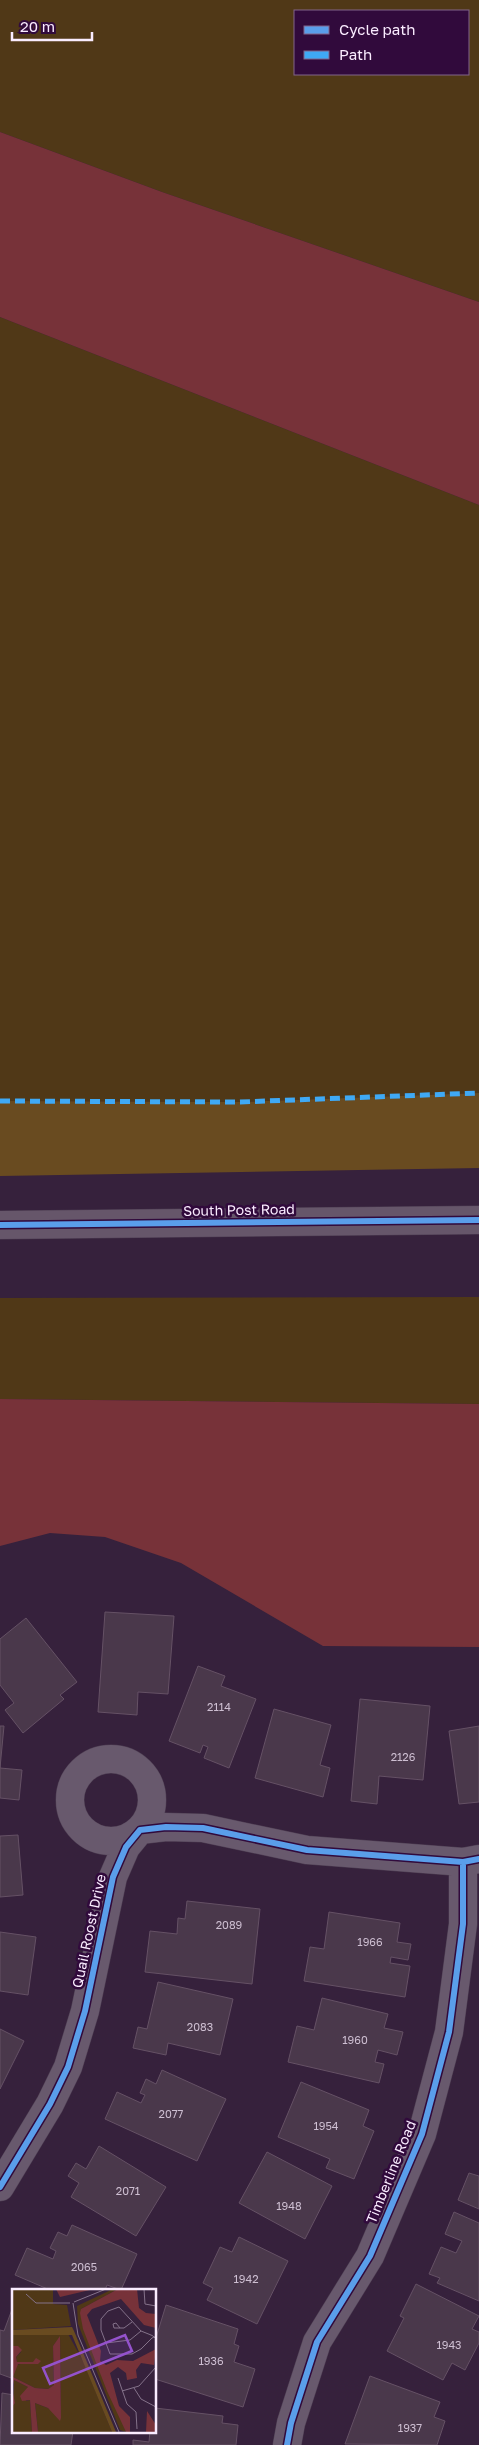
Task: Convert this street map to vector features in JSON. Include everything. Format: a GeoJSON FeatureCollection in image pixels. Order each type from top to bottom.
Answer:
{"type":"FeatureCollection","features":[{"type":"Feature","properties":{"kind":"street","name":"South Post Road"},"geometry":{"type":"LineString","coordinates":[[0,1226],[479,1220]]}},
{"type":"Feature","properties":{"kind":"street","name":"Quail Roost Drive"},"geometry":{"type":"LineString","coordinates":[[0,2187],[50,2104],[68,2067],[85,2011],[113,1877],[126,1847],[140,1830],[166,1827],[203,1828],[239,1834],[307,1850],[471,1860]]}},
{"type":"Feature","properties":{"kind":"street","name":"Timberline Road"},"geometry":{"type":"LineString","coordinates":[[287,2445],[291,2423],[317,2342],[370,2256],[422,2134],[449,2032],[471,1860]]}},
{"type":"Feature","properties":{"kind":"shaded area"},"geometry":{"type":"Polygon","coordinates":[[[0,0],[479,0],[479,302],[162,192],[0,132],[0,0]]]}},
{"type":"Feature","properties":{"kind":"shaded area"},"geometry":{"type":"Polygon","coordinates":[[[0,132],[162,192],[479,302],[479,505],[0,317],[0,132]]]}},
{"type":"Feature","properties":{"kind":"shaded area"},"geometry":{"type":"Polygon","coordinates":[[[0,317],[479,505],[479,1093],[240,1102],[0,1101],[0,317]]]}},
{"type":"Feature","properties":{"kind":"shaded area"},"geometry":{"type":"Polygon","coordinates":[[[479,1093],[479,1168],[0,1176],[0,1101],[240,1102],[479,1093]]]}},
{"type":"Feature","properties":{"kind":"shaded area"},"geometry":{"type":"Polygon","coordinates":[[[479,1297],[479,1404],[0,1399],[0,1298],[479,1297]]]}},
{"type":"Feature","properties":{"kind":"shaded area"},"geometry":{"type":"Polygon","coordinates":[[[0,1399],[479,1404],[479,1647],[323,1646],[181,1563],[105,1537],[50,1533],[0,1546],[0,1399]]]}},
{"type":"Feature","properties":{"kind":"building"},"geometry":{"type":"Polygon","coordinates":[[[105,1612],[174,1616],[168,1694],[138,1692],[137,1715],[98,1712],[105,1612]]]}},
{"type":"Feature","properties":{"kind":"building"},"geometry":{"type":"Polygon","coordinates":[[[26,1618],[77,1682],[60,1695],[64,1699],[23,1733],[5,1710],[14,1703],[0,1685],[0,1639],[26,1618]]]}},
{"type":"Feature","properties":{"kind":"building"},"geometry":{"type":"Polygon","coordinates":[[[198,1666],[225,1676],[221,1686],[256,1699],[229,1768],[204,1758],[208,1747],[203,1745],[200,1753],[169,1741],[198,1666]]]}},
{"type":"Feature","properties":{"kind":"building"},"geometry":{"type":"Polygon","coordinates":[[[360,1699],[430,1706],[423,1780],[379,1776],[377,1804],[351,1801],[360,1699]]]}},
{"type":"Feature","properties":{"kind":"building"},"geometry":{"type":"Polygon","coordinates":[[[274,1709],[331,1725],[320,1765],[330,1768],[323,1797],[255,1778],[274,1709]]]}},
{"type":"Feature","properties":{"kind":"building"},"geometry":{"type":"Polygon","coordinates":[[[0,1726],[4,1726],[0,1768],[0,1726]]]}},
{"type":"Feature","properties":{"kind":"building"},"geometry":{"type":"Polygon","coordinates":[[[479,1726],[479,1802],[459,1804],[449,1731],[479,1726]]]}},
{"type":"Feature","properties":{"kind":"building"},"geometry":{"type":"Polygon","coordinates":[[[0,1768],[22,1770],[19,1800],[0,1798],[0,1768]]]}},
{"type":"Feature","properties":{"kind":"building"},"geometry":{"type":"Polygon","coordinates":[[[18,1835],[23,1895],[0,1897],[0,1836],[18,1835]]]}},
{"type":"Feature","properties":{"kind":"building"},"geometry":{"type":"Polygon","coordinates":[[[187,1901],[260,1909],[252,1984],[145,1972],[150,1931],[177,1934],[178,1918],[185,1919],[187,1901]]]}},
{"type":"Feature","properties":{"kind":"building"},"geometry":{"type":"Polygon","coordinates":[[[329,1912],[400,1923],[397,1942],[411,1944],[408,1960],[391,1957],[390,1963],[410,1966],[405,1997],[304,1981],[310,1947],[324,1949],[329,1912]]]}},
{"type":"Feature","properties":{"kind":"building"},"geometry":{"type":"Polygon","coordinates":[[[0,1932],[36,1937],[28,1995],[0,1991],[0,1932]]]}},
{"type":"Feature","properties":{"kind":"building"},"geometry":{"type":"Polygon","coordinates":[[[158,1982],[233,1999],[220,2055],[168,2043],[166,2055],[133,2048],[138,2027],[147,2029],[158,1982]]]}},
{"type":"Feature","properties":{"kind":"building"},"geometry":{"type":"Polygon","coordinates":[[[322,1998],[388,2014],[384,2028],[403,2032],[397,2055],[378,2050],[375,2062],[384,2064],[379,2083],[288,2062],[297,2026],[314,2030],[322,1998]]]}},
{"type":"Feature","properties":{"kind":"building"},"geometry":{"type":"Polygon","coordinates":[[[0,2029],[24,2041],[0,2089],[0,2029]]]}},
{"type":"Feature","properties":{"kind":"building"},"geometry":{"type":"Polygon","coordinates":[[[162,2070],[226,2099],[197,2161],[105,2119],[117,2092],[141,2103],[145,2095],[140,2093],[146,2079],[156,2084],[162,2070]]]}},
{"type":"Feature","properties":{"kind":"building"},"geometry":{"type":"Polygon","coordinates":[[[301,2082],[369,2110],[363,2126],[374,2131],[354,2179],[326,2168],[330,2159],[278,2137],[301,2082]]]}},
{"type":"Feature","properties":{"kind":"building"},"geometry":{"type":"Polygon","coordinates":[[[99,2146],[166,2187],[136,2236],[71,2197],[79,2183],[68,2176],[76,2163],[86,2169],[99,2146]]]}},
{"type":"Feature","properties":{"kind":"building"},"geometry":{"type":"Polygon","coordinates":[[[267,2152],[332,2186],[305,2239],[239,2203],[267,2152]]]}},
{"type":"Feature","properties":{"kind":"building"},"geometry":{"type":"Polygon","coordinates":[[[469,2173],[479,2176],[479,2209],[458,2200],[469,2173]]]}},
{"type":"Feature","properties":{"kind":"building"},"geometry":{"type":"Polygon","coordinates":[[[454,2212],[479,2223],[479,2301],[437,2283],[440,2278],[429,2274],[441,2247],[456,2253],[462,2241],[445,2234],[454,2212]]]}},
{"type":"Feature","properties":{"kind":"building"},"geometry":{"type":"Polygon","coordinates":[[[72,2225],[137,2254],[121,2289],[107,2285],[105,2289],[48,2289],[15,2275],[27,2248],[53,2259],[56,2251],[50,2248],[58,2232],[67,2236],[72,2225]]]}},
{"type":"Feature","properties":{"kind":"building"},"geometry":{"type":"Polygon","coordinates":[[[239,2237],[288,2261],[257,2324],[207,2300],[213,2288],[203,2283],[220,2247],[232,2252],[239,2237]]]}},
{"type":"Feature","properties":{"kind":"building"},"geometry":{"type":"Polygon","coordinates":[[[416,2284],[479,2316],[472,2329],[479,2332],[479,2343],[465,2370],[452,2363],[443,2380],[387,2351],[404,2318],[400,2316],[416,2284]]]}},
{"type":"Feature","properties":{"kind":"building"},"geometry":{"type":"Polygon","coordinates":[[[166,2305],[238,2329],[234,2344],[239,2346],[234,2362],[255,2369],[243,2407],[156,2379],[156,2338],[166,2305]]]}},
{"type":"Feature","properties":{"kind":"building"},"geometry":{"type":"Polygon","coordinates":[[[12,2309],[12,2378],[0,2374],[0,2330],[4,2331],[12,2309]]]}},
{"type":"Feature","properties":{"kind":"building"},"geometry":{"type":"Polygon","coordinates":[[[370,2376],[440,2402],[434,2417],[445,2421],[437,2445],[345,2444],[370,2376]]]}},
{"type":"Feature","properties":{"kind":"building"},"geometry":{"type":"Polygon","coordinates":[[[2,2393],[12,2395],[12,2432],[73,2432],[71,2445],[0,2445],[2,2393]]]}},
{"type":"Feature","properties":{"kind":"building"},"geometry":{"type":"Polygon","coordinates":[[[156,2408],[223,2416],[222,2423],[238,2425],[236,2445],[133,2445],[133,2440],[149,2442],[150,2432],[156,2432],[156,2408]]]}},
{"type":"Feature","properties":{"kind":"marked path"},"geometry":{"type":"LineString","coordinates":[[0,1101],[240,1102],[479,1093]]}},
{"type":"Feature","properties":{"kind":"cycle path"},"geometry":{"type":"LineString","coordinates":[[0,1225],[479,1220]]}},
{"type":"Feature","properties":{"kind":"cycle path"},"geometry":{"type":"LineString","coordinates":[[0,2187],[50,2104],[68,2067],[85,2011],[113,1877],[126,1847],[140,1830],[166,1827],[203,1828],[307,1850],[463,1862],[479,1859]]}},
{"type":"Feature","properties":{"kind":"cycle path"},"geometry":{"type":"LineString","coordinates":[[287,2445],[291,2423],[317,2342],[370,2256],[422,2134],[449,2032],[463,1924],[463,1862]]}}]}
